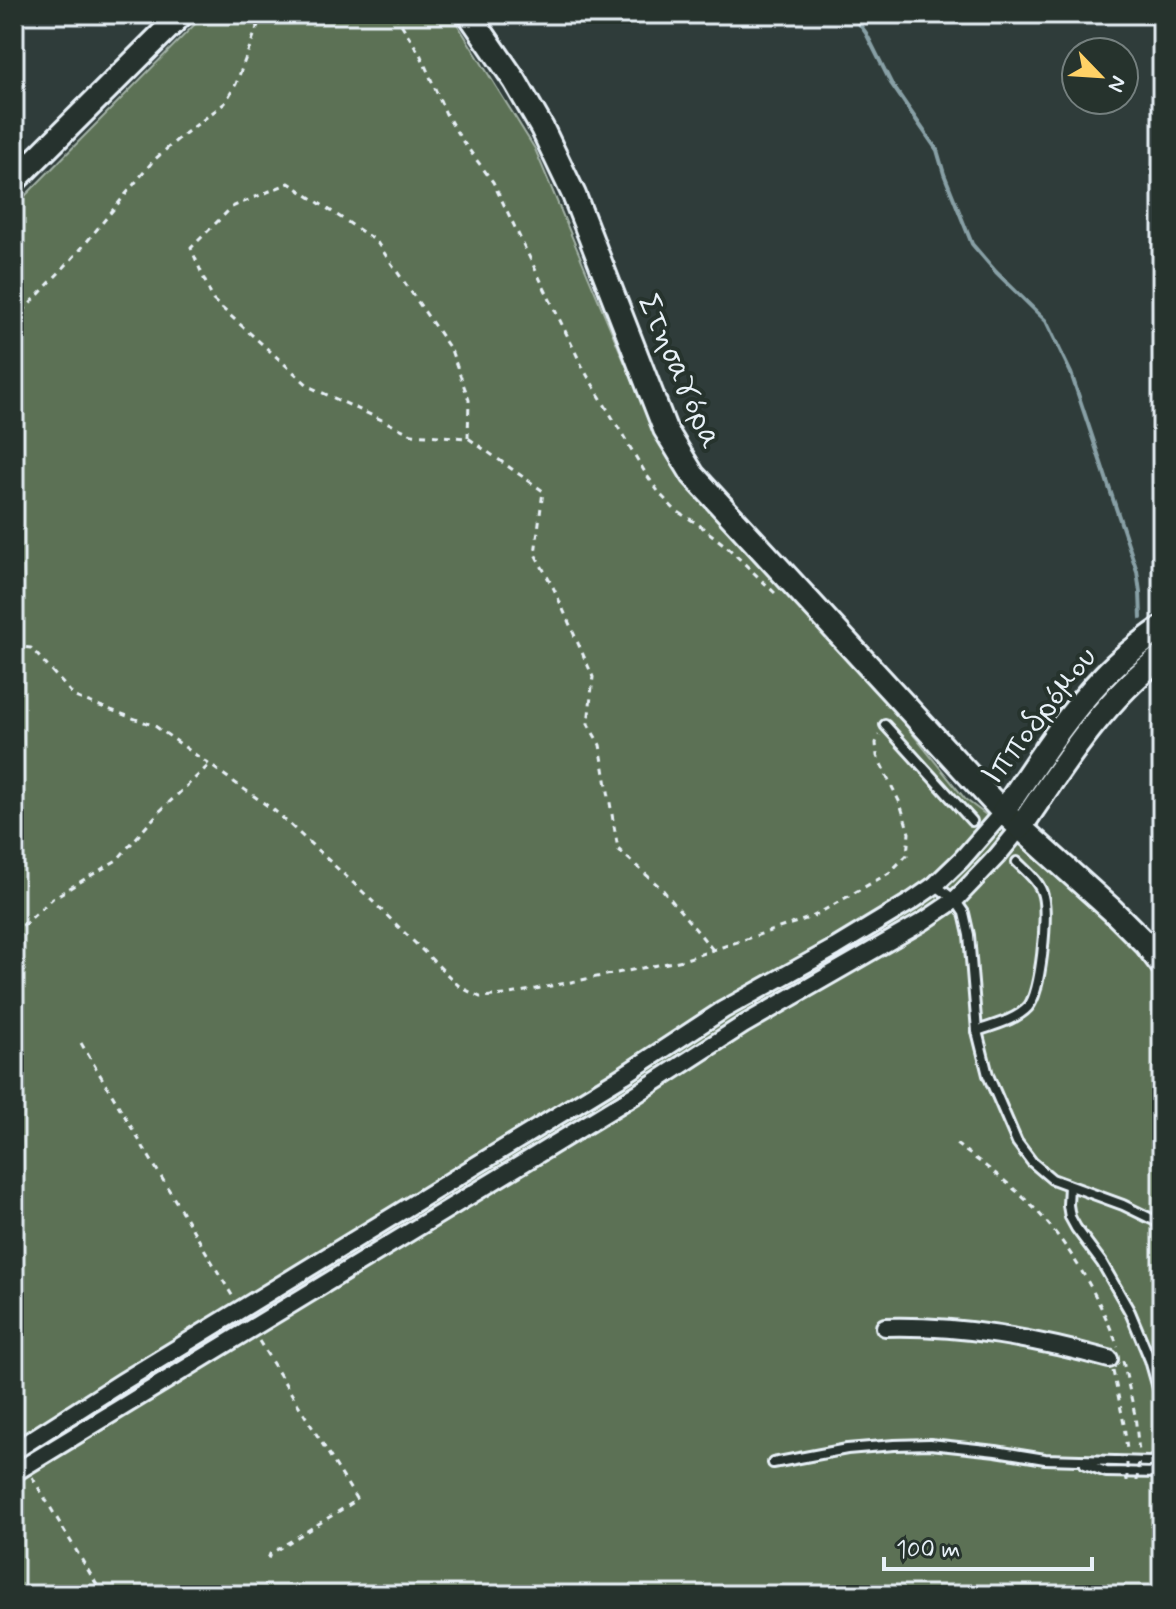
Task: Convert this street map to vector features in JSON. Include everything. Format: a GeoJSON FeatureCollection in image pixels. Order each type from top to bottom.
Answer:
{"type":"FeatureCollection","features":[{"type":"Feature","properties":{"kind":"street"},"geometry":{"type":"LineString","coordinates":[[14,181],[182,14]]}},
{"type":"Feature","properties":{"kind":"street","name":"Στησαγόρα"},"geometry":{"type":"LineString","coordinates":[[469,14],[515,81],[542,128],[574,195],[665,429],[693,475],[1003,812],[1112,910],[1162,965]]}},
{"type":"Feature","properties":{"kind":"street","name":"Ιπποδρόμου"},"geometry":{"type":"LineString","coordinates":[[1003,812],[1085,698],[1127,655],[1162,628]]}},
{"type":"Feature","properties":{"kind":"street","name":"Ιπποδρόμου"},"geometry":{"type":"LineString","coordinates":[[1020,828],[1102,714],[1132,681],[1162,656]]}},
{"type":"Feature","properties":{"kind":"street"},"geometry":{"type":"LineString","coordinates":[[14,1451],[624,1075],[723,1010],[912,901],[935,885],[961,860],[1003,812]]}},
{"type":"Feature","properties":{"kind":"street"},"geometry":{"type":"LineString","coordinates":[[20,1470],[635,1095],[743,1025],[900,936],[955,900],[1020,828]]}},
{"type":"Feature","properties":{"kind":"street"},"geometry":{"type":"LineString","coordinates":[[624,1075],[635,1095]]}},
{"type":"Feature","properties":{"kind":"street"},"geometry":{"type":"LineString","coordinates":[[885,1327],[950,1329],[1013,1336],[1109,1359]]}},
{"type":"Feature","properties":{"kind":"lane"},"geometry":{"type":"LineString","coordinates":[[885,725],[972,821]]}},
{"type":"Feature","properties":{"kind":"lane"},"geometry":{"type":"LineString","coordinates":[[977,1031],[1020,1014],[1030,1005],[1037,987],[1045,916],[1043,895],[1037,883],[1017,862]]}},
{"type":"Feature","properties":{"kind":"lane"},"geometry":{"type":"LineString","coordinates":[[935,885],[955,900],[964,913],[969,935],[977,1031],[988,1075],[1017,1142],[1032,1162],[1052,1179],[1123,1205],[1162,1224]]}},
{"type":"Feature","properties":{"kind":"lane"},"geometry":{"type":"LineString","coordinates":[[1069,1186],[1070,1217],[1102,1263],[1130,1312],[1150,1360],[1162,1402]]}},
{"type":"Feature","properties":{"kind":"lane"},"geometry":{"type":"LineString","coordinates":[[773,1463],[847,1449],[894,1445],[964,1447],[1077,1461],[1150,1462],[1162,1456]]}},
{"type":"Feature","properties":{"kind":"lane"},"geometry":{"type":"LineString","coordinates":[[1077,1461],[1106,1472],[1162,1473]]}},
{"type":"Feature","properties":{"kind":"path"},"geometry":{"type":"LineString","coordinates":[[14,321],[80,250],[153,161],[225,103],[236,84],[262,14]]}},
{"type":"Feature","properties":{"kind":"path"},"geometry":{"type":"LineString","coordinates":[[395,14],[421,56],[446,114],[493,182],[584,370],[653,484],[675,510],[726,546],[777,594]]}},
{"type":"Feature","properties":{"kind":"path"},"geometry":{"type":"LineString","coordinates":[[468,438],[469,400],[451,350],[376,241],[289,183],[232,207],[191,248],[213,300],[310,387],[412,434],[468,438],[543,491],[535,554],[593,677],[588,724],[600,745],[618,849],[662,889],[713,950]]}},
{"type":"Feature","properties":{"kind":"path"},"geometry":{"type":"LineString","coordinates":[[14,646],[31,648],[75,697],[155,726],[275,811],[460,987],[480,997],[505,995],[683,960],[812,917],[889,873],[907,855],[909,833],[900,803],[877,756],[876,743],[885,725]]}},
{"type":"Feature","properties":{"kind":"path"},"geometry":{"type":"LineString","coordinates":[[14,934],[53,898],[117,860],[160,811],[209,765]]}},
{"type":"Feature","properties":{"kind":"path"},"geometry":{"type":"LineString","coordinates":[[956,1144],[1029,1203],[1085,1276],[1106,1316],[1123,1361],[1135,1415],[1139,1455],[1137,1481]]}},
{"type":"Feature","properties":{"kind":"path"},"geometry":{"type":"LineString","coordinates":[[1109,1359],[1118,1391],[1127,1481]]}},
{"type":"Feature","properties":{"kind":"path"},"geometry":{"type":"LineString","coordinates":[[20,1470],[103,1595]]}},
{"type":"Feature","properties":{"kind":"green space"},"geometry":{"type":"Polygon","coordinates":[[[205,14],[451,14],[535,149],[657,433],[862,671],[965,799],[1051,864],[1137,943],[1162,978],[1162,1595],[14,1595],[14,207],[205,14]]]}},
{"type":"Feature","properties":{"kind":"waterway"},"geometry":{"type":"LineString","coordinates":[[852,14],[866,33],[891,83],[937,150],[972,244],[1046,321],[1071,373],[1137,571],[1141,618]]}},
{"type":"Feature","properties":{"kind":"waterway"},"geometry":{"type":"LineString","coordinates":[[1159,694],[1162,698]]}}]}
